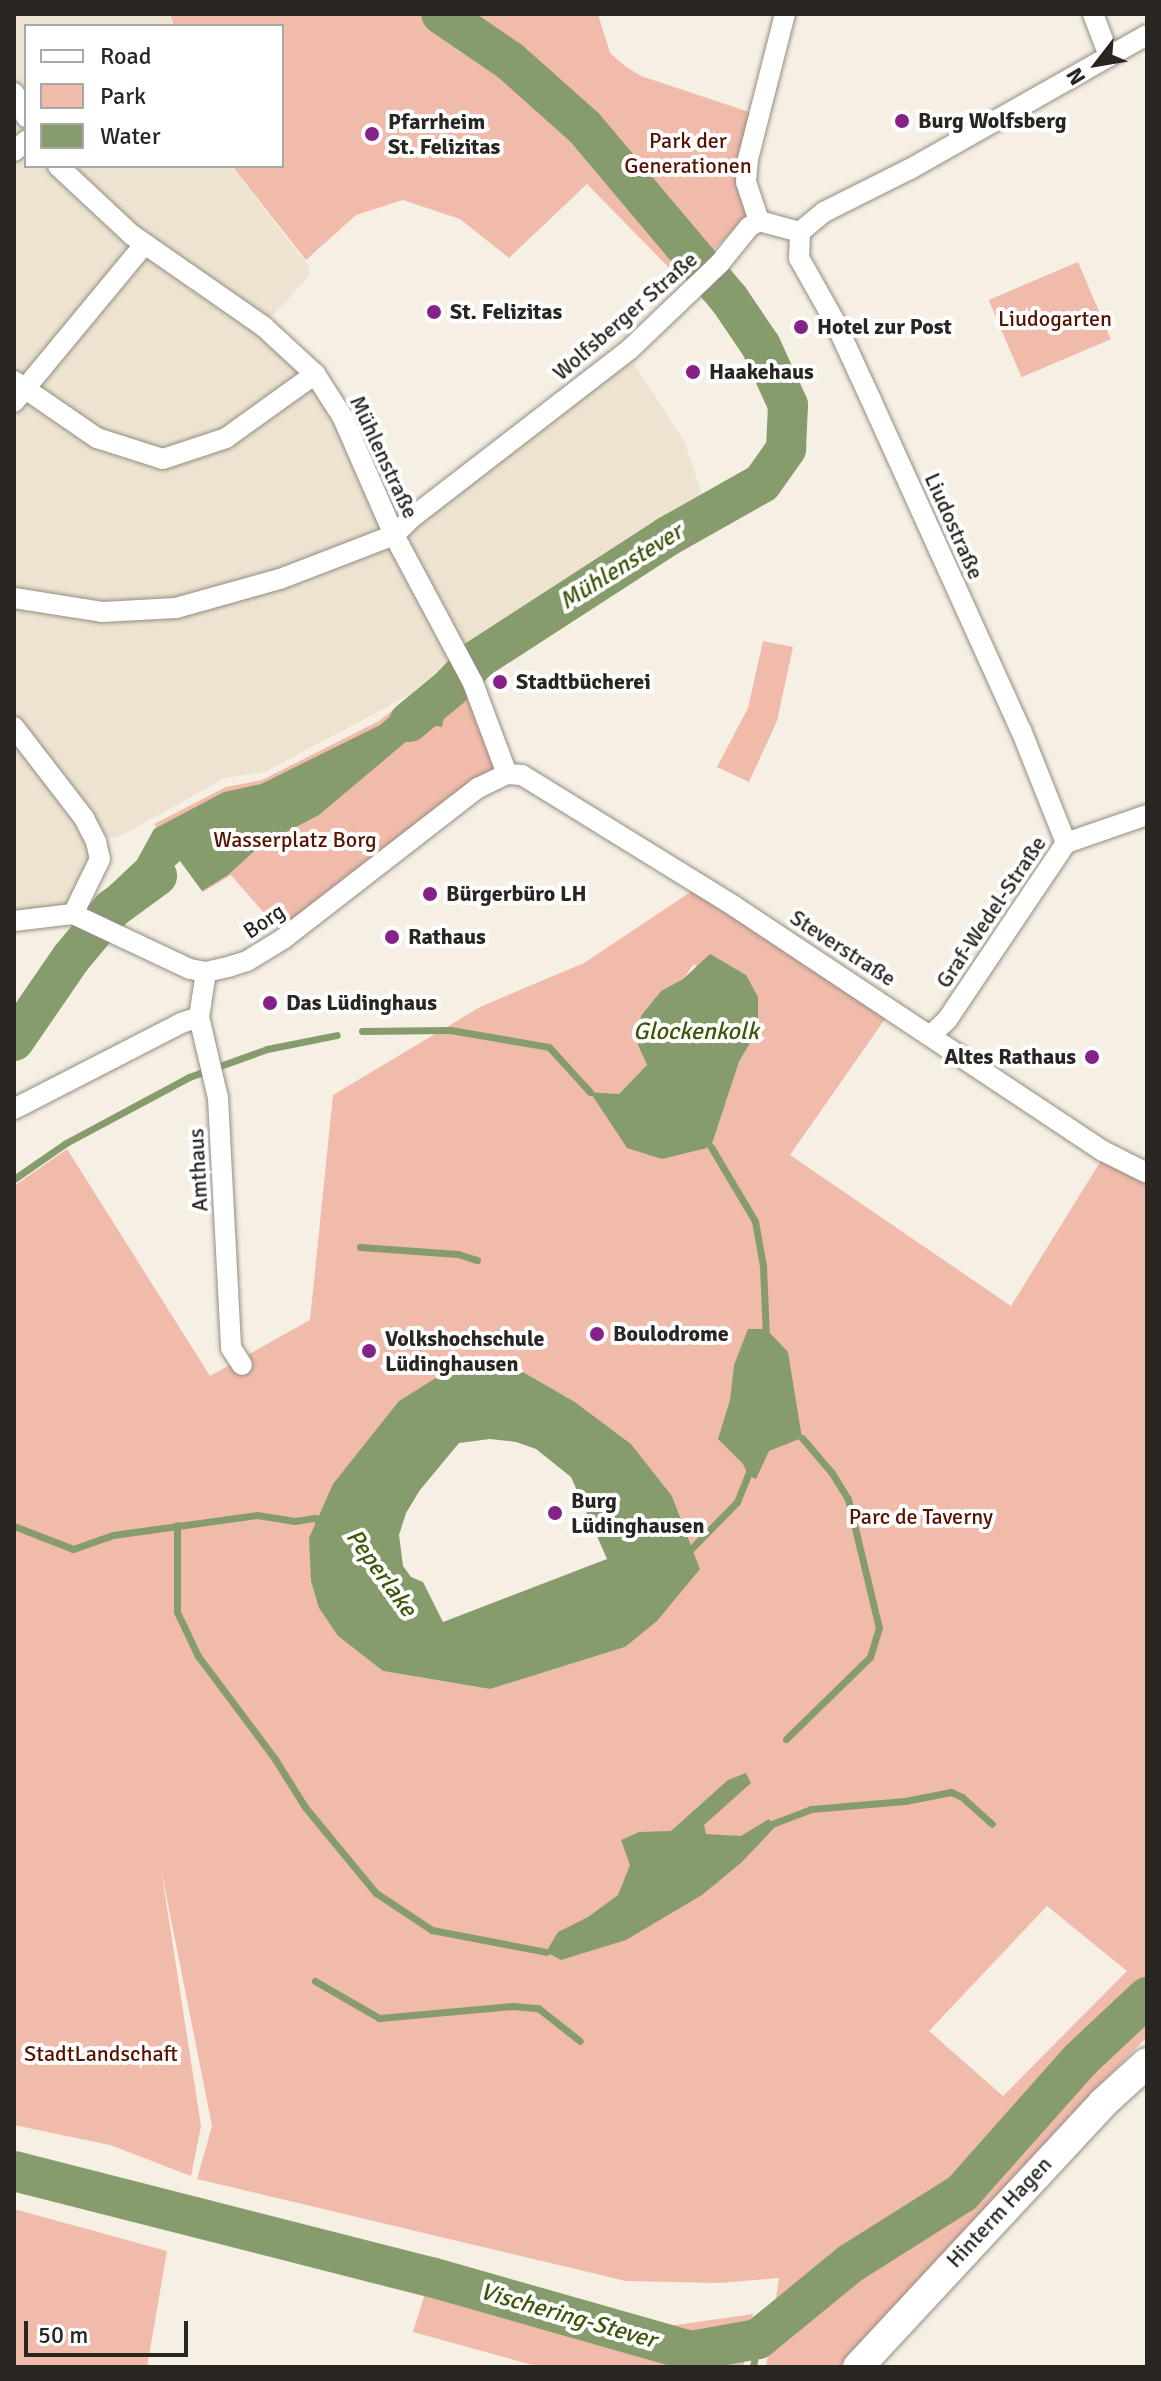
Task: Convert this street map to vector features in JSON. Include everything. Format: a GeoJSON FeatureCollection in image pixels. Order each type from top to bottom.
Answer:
{"type":"FeatureCollection","features":[{"type":"Feature","properties":{"kind":"street"},"geometry":{"type":"LineString","coordinates":[[785,14],[748,159],[746,182],[759,221],[800,232],[824,212],[910,169],[1147,35]]}},
{"type":"Feature","properties":{"kind":"street"},"geometry":{"type":"LineString","coordinates":[[1093,14],[1109,56]]}},
{"type":"Feature","properties":{"kind":"street"},"geometry":{"type":"LineString","coordinates":[[14,93],[24,113]]}},
{"type":"Feature","properties":{"kind":"street","name":"Mühlenstraße"},"geometry":{"type":"LineString","coordinates":[[60,168],[144,245],[263,326],[315,374],[352,436],[394,535],[473,683],[507,774]]}},
{"type":"Feature","properties":{"kind":"street","name":"Wolfsberger Straße"},"geometry":{"type":"LineString","coordinates":[[394,535],[424,508],[629,350],[720,263],[739,237],[759,221]]}},
{"type":"Feature","properties":{"kind":"street","name":"Liudostraße"},"geometry":{"type":"LineString","coordinates":[[800,232],[799,258],[835,322],[878,414],[1021,730],[1066,843]]}},
{"type":"Feature","properties":{"kind":"street"},"geometry":{"type":"LineString","coordinates":[[144,245],[17,391],[97,438],[163,459],[226,438],[315,374]]}},
{"type":"Feature","properties":{"kind":"street"},"geometry":{"type":"LineString","coordinates":[[14,598],[102,612],[176,608],[280,579],[394,535]]}},
{"type":"Feature","properties":{"kind":"street"},"geometry":{"type":"LineString","coordinates":[[14,727],[84,818],[96,842],[100,859],[76,915]]}},
{"type":"Feature","properties":{"kind":"street","name":"Borg"},"geometry":{"type":"LineString","coordinates":[[206,972],[247,961],[283,939],[478,788],[507,774]]}},
{"type":"Feature","properties":{"kind":"street","name":"Steverstraße"},"geometry":{"type":"LineString","coordinates":[[507,774],[535,780],[931,1035],[1103,1151],[1147,1173]]}},
{"type":"Feature","properties":{"kind":"street","name":"Graf-Wedel-Straße"},"geometry":{"type":"LineString","coordinates":[[931,1035],[947,1020],[1066,843],[1147,815]]}},
{"type":"Feature","properties":{"kind":"street"},"geometry":{"type":"LineString","coordinates":[[14,921],[76,915],[190,969],[206,972]]}},
{"type":"Feature","properties":{"kind":"street","name":"Amthaus"},"geometry":{"type":"LineString","coordinates":[[206,972],[199,1017],[218,1098],[231,1348],[242,1365]]}},
{"type":"Feature","properties":{"kind":"street"},"geometry":{"type":"LineString","coordinates":[[14,1109],[181,1023],[199,1017]]}},
{"type":"Feature","properties":{"kind":"street","name":"Hinterm Hagen"},"geometry":{"type":"LineString","coordinates":[[858,2367],[1103,2103],[1147,2063]]}},
{"type":"Feature","properties":{"kind":"shaded area"},"geometry":{"type":"Polygon","coordinates":[[[14,14],[169,14],[172,24],[24,24],[24,168],[233,168],[309,267],[309,276],[262,327],[315,375],[394,536],[625,350],[684,441],[705,503],[453,658],[409,695],[265,772],[225,778],[117,838],[94,836],[72,912],[14,920],[14,14]]]}},
{"type":"Feature","properties":{"kind":"green space"},"geometry":{"type":"Polygon","coordinates":[[[170,14],[428,14],[510,68],[580,133],[696,267],[682,281],[587,184],[509,258],[460,219],[403,200],[356,215],[306,260],[234,168],[284,168],[284,24],[173,24],[170,14]]]}},
{"type":"Feature","properties":{"kind":"green space","name":"Park der Generationen"},"geometry":{"type":"Polygon","coordinates":[[[454,14],[598,14],[610,53],[625,66],[641,76],[755,114],[749,213],[704,260],[588,124],[514,57],[454,14]]]}},
{"type":"Feature","properties":{"kind":"green space","name":"Liudogarten"},"geometry":{"type":"Polygon","coordinates":[[[1078,262],[1111,339],[1022,377],[989,300],[1078,262]]]}},
{"type":"Feature","properties":{"kind":"green space"},"geometry":{"type":"Polygon","coordinates":[[[763,641],[793,647],[777,721],[749,782],[717,767],[748,708],[763,641]]]}},
{"type":"Feature","properties":{"kind":"green space","name":"Wasserplatz Borg"},"geometry":{"type":"Polygon","coordinates":[[[458,658],[506,774],[284,936],[231,875],[203,892],[154,824],[226,787],[262,780],[379,721],[458,658]]]}},
{"type":"Feature","properties":{"kind":"green space","name":"Parc de Taverny"},"geometry":{"type":"Polygon","coordinates":[[[701,885],[892,1009],[790,1155],[1011,1306],[1102,1159],[1147,1179],[1147,2037],[1077,2108],[845,2367],[766,2367],[779,2278],[719,2283],[626,2281],[197,2179],[212,2126],[161,1869],[201,2126],[191,2176],[110,2145],[14,2125],[14,1186],[67,1149],[210,1376],[310,1320],[333,1095],[482,1006],[584,963],[701,885]],[[694,964],[683,979],[661,991],[638,1045],[647,1065],[619,1094],[591,1092],[711,1147],[739,1062],[758,1029],[694,964]],[[476,1367],[338,1636],[383,1671],[490,1689],[625,1647],[700,1569],[672,1496],[631,1444],[575,1402],[523,1372],[476,1367]],[[1047,1906],[929,2031],[1003,2096],[1127,1971],[1047,1906]]]}},
{"type":"Feature","properties":{"kind":"green space"},"geometry":{"type":"Polygon","coordinates":[[[14,2209],[167,2251],[147,2367],[14,2367],[14,2209]]]}},
{"type":"Feature","properties":{"kind":"green space"},"geometry":{"type":"Polygon","coordinates":[[[428,2284],[614,2334],[753,2314],[743,2367],[540,2367],[413,2332],[428,2284]]]}},
{"type":"Feature","properties":{"kind":"water"},"geometry":{"type":"Polygon","coordinates":[[[439,675],[453,695],[448,699],[442,727],[427,724],[319,815],[261,845],[228,875],[202,891],[180,861],[120,913],[98,904],[98,897],[137,860],[154,829],[224,792],[261,784],[380,725],[439,675]]]}},
{"type":"Feature","properties":{"kind":"water","name":"Glockenkolk"},"geometry":{"type":"Polygon","coordinates":[[[710,954],[746,975],[758,997],[758,1029],[739,1062],[711,1147],[662,1159],[627,1148],[590,1092],[619,1094],[647,1065],[638,1045],[641,1016],[661,991],[683,979],[710,954]]]}},
{"type":"Feature","properties":{"kind":"water"},"geometry":{"type":"Polygon","coordinates":[[[748,1329],[766,1329],[788,1352],[802,1438],[769,1451],[756,1479],[749,1476],[743,1464],[718,1439],[730,1400],[734,1365],[748,1329]]]}},
{"type":"Feature","properties":{"kind":"water"},"geometry":{"type":"Polygon","coordinates":[[[476,1367],[523,1372],[575,1402],[631,1444],[672,1496],[700,1569],[657,1621],[625,1647],[490,1689],[383,1671],[338,1636],[319,1608],[311,1581],[309,1538],[333,1484],[399,1401],[442,1374],[476,1367]],[[490,1439],[459,1443],[420,1490],[406,1513],[399,1535],[403,1566],[411,1577],[423,1582],[443,1622],[607,1559],[571,1477],[536,1449],[516,1442],[490,1439]]]}},
{"type":"Feature","properties":{"kind":"water"},"geometry":{"type":"Polygon","coordinates":[[[746,1773],[751,1783],[704,1825],[706,1834],[741,1836],[769,1819],[774,1828],[742,1862],[702,1895],[626,1940],[561,1960],[546,1952],[558,1932],[588,1917],[618,1895],[630,1865],[621,1840],[639,1832],[671,1831],[728,1780],[746,1773]]]}},
{"type":"Feature","properties":{"kind":"waterway","name":"Mühlenstever"},"geometry":{"type":"LineString","coordinates":[[409,722],[450,688],[478,659],[668,536],[762,483],[786,449],[788,405],[761,346],[729,299],[584,127],[510,61],[441,14]]}},
{"type":"Feature","properties":{"kind":"waterway","name":"Mühlenstever"},"geometry":{"type":"LineString","coordinates":[[14,1041],[71,958],[112,909],[157,876]]}},
{"type":"Feature","properties":{"kind":"waterway"},"geometry":{"type":"LineString","coordinates":[[362,1031],[450,1030],[549,1047],[590,1092]]}},
{"type":"Feature","properties":{"kind":"waterway"},"geometry":{"type":"LineString","coordinates":[[14,1179],[66,1143],[189,1077],[267,1049],[337,1035]]}},
{"type":"Feature","properties":{"kind":"waterway"},"geometry":{"type":"LineString","coordinates":[[711,1147],[755,1221],[763,1266],[766,1338]]}},
{"type":"Feature","properties":{"kind":"waterway"},"geometry":{"type":"LineString","coordinates":[[360,1247],[458,1254],[477,1260]]}},
{"type":"Feature","properties":{"kind":"waterway"},"geometry":{"type":"LineString","coordinates":[[786,1739],[870,1657],[879,1628],[848,1499],[832,1473],[802,1438]]}},
{"type":"Feature","properties":{"kind":"waterway"},"geometry":{"type":"LineString","coordinates":[[687,1553],[737,1502],[750,1469]]}},
{"type":"Feature","properties":{"kind":"waterway","name":"Peperlake"},"geometry":{"type":"LineString","coordinates":[[14,1526],[73,1549],[113,1535],[257,1515],[295,1521],[315,1518],[320,1524]]}},
{"type":"Feature","properties":{"kind":"waterway"},"geometry":{"type":"LineString","coordinates":[[177,1525],[177,1612],[198,1656],[275,1759],[305,1807],[376,1893],[432,1930],[546,1952]]}},
{"type":"Feature","properties":{"kind":"waterway"},"geometry":{"type":"LineString","coordinates":[[772,1824],[811,1809],[905,1801],[951,1792],[962,1797],[992,1824]]}},
{"type":"Feature","properties":{"kind":"waterway"},"geometry":{"type":"LineString","coordinates":[[315,1981],[379,2018],[513,2006],[538,2008],[580,2041]]}},
{"type":"Feature","properties":{"kind":"waterway","name":"Vischering-Stever"},"geometry":{"type":"LineString","coordinates":[[14,2171],[431,2277],[691,2351],[758,2339],[851,2263],[962,2193],[1080,2060],[1147,1997]]}},
{"type":"Feature","properties":{"kind":"waterway"},"geometry":{"type":"LineString","coordinates":[[753,2367],[758,2339]]}},
{"type":"Feature","properties":{"kind":"place","name":"Burg Wolfsberg"},"geometry":{"type":"Point","coordinates":[902,121]}},
{"type":"Feature","properties":{"kind":"place","name":"Pfarrheim St. Felizitas"},"geometry":{"type":"Point","coordinates":[372,134]}},
{"type":"Feature","properties":{"kind":"place","name":"St. Felizitas"},"geometry":{"type":"Point","coordinates":[434,312]}},
{"type":"Feature","properties":{"kind":"place","name":"Hotel zur Post"},"geometry":{"type":"Point","coordinates":[801,327]}},
{"type":"Feature","properties":{"kind":"place","name":"Haakehaus"},"geometry":{"type":"Point","coordinates":[693,372]}},
{"type":"Feature","properties":{"kind":"place","name":"Stadtbücherei"},"geometry":{"type":"Point","coordinates":[500,682]}},
{"type":"Feature","properties":{"kind":"place","name":"Bürgerbüro LH"},"geometry":{"type":"Point","coordinates":[430,894]}},
{"type":"Feature","properties":{"kind":"place","name":"Rathaus"},"geometry":{"type":"Point","coordinates":[392,937]}},
{"type":"Feature","properties":{"kind":"place","name":"Das Lüdinghaus"},"geometry":{"type":"Point","coordinates":[270,1003]}},
{"type":"Feature","properties":{"kind":"place","name":"Altes Rathaus"},"geometry":{"type":"Point","coordinates":[1092,1057]}},
{"type":"Feature","properties":{"kind":"place","name":"Boulodrome"},"geometry":{"type":"Point","coordinates":[597,1334]}},
{"type":"Feature","properties":{"kind":"place","name":"Volkshochschule Lüdinghausen"},"geometry":{"type":"Point","coordinates":[369,1351]}},
{"type":"Feature","properties":{"kind":"place","name":"Burg Lüdinghausen"},"geometry":{"type":"Point","coordinates":[555,1513]}},
{"type":"Feature","properties":{"kind":"park label","name":"StadtLandschaft"},"geometry":{"type":"Point","coordinates":[101,2054]}}]}
